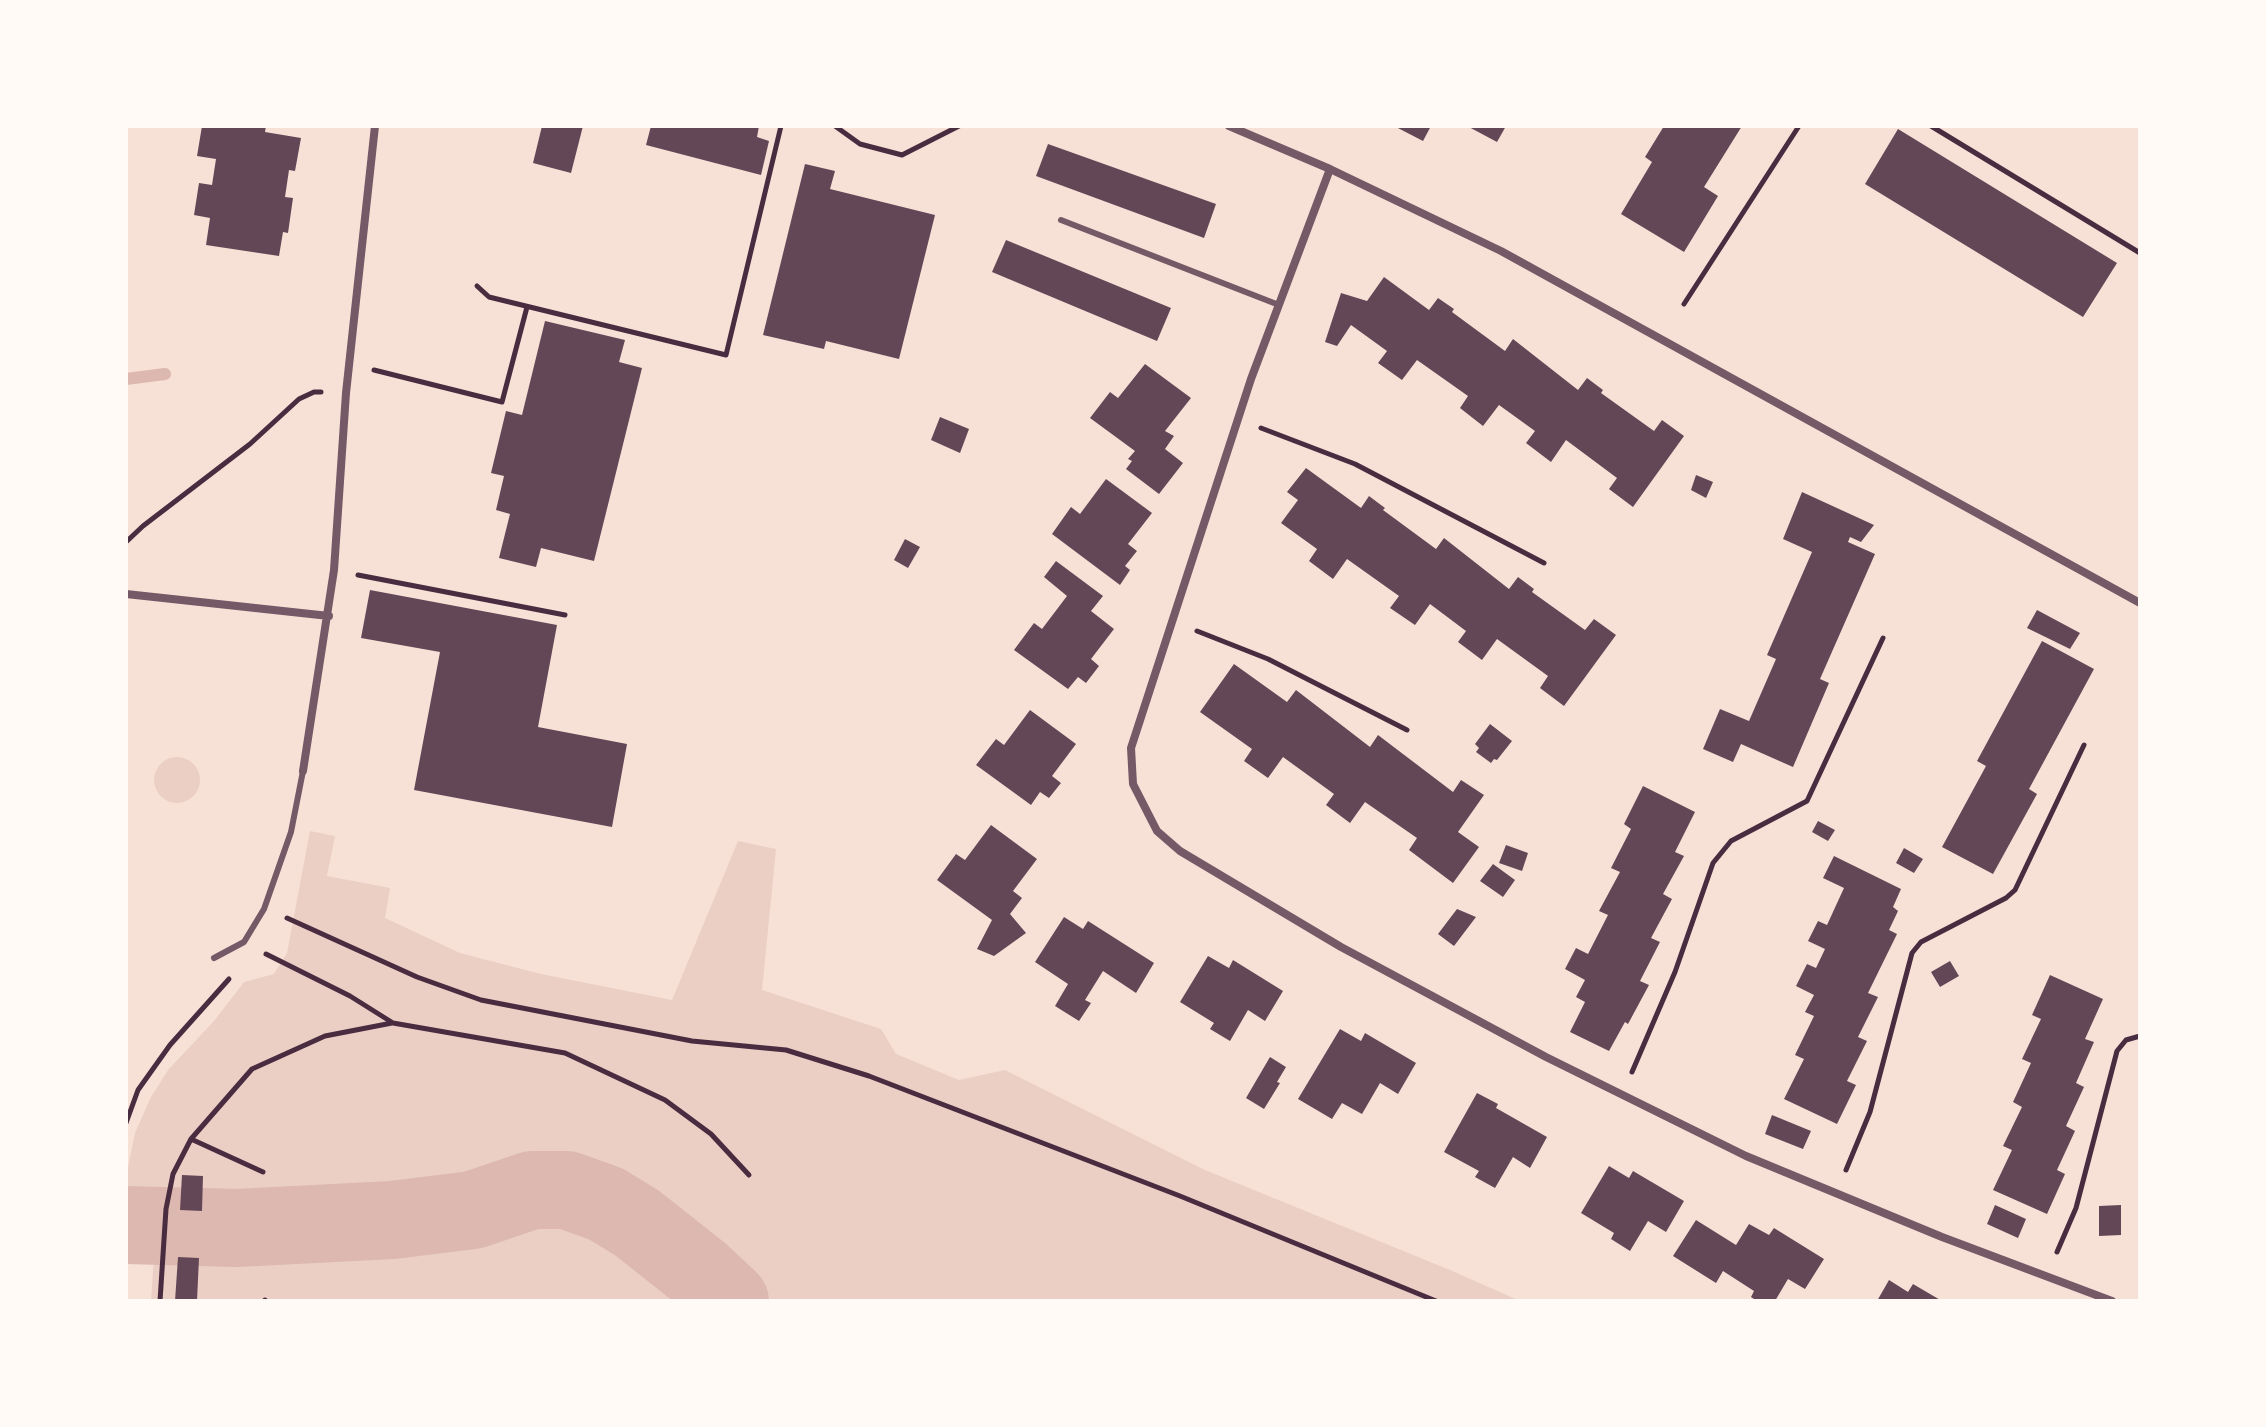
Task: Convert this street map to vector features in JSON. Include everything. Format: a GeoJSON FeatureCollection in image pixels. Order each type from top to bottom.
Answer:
{"type":"FeatureCollection","features":[{"type":"Feature","properties":{"kind":"street"},"geometry":{"type":"LineString","coordinates":[[303,771],[329,616],[346,393],[375,126]]}},
{"type":"Feature","properties":{"kind":"street"},"geometry":{"type":"LineString","coordinates":[[1229,126],[1330,169],[1501,251],[2140,603]]}},
{"type":"Feature","properties":{"kind":"street"},"geometry":{"type":"LineString","coordinates":[[1330,169],[1238,419],[1131,748],[1133,784],[1157,831],[1180,851],[1341,947],[1622,1095],[1746,1156],[1942,1237],[2112,1301]]}},
{"type":"Feature","properties":{"kind":"street"},"geometry":{"type":"LineString","coordinates":[[126,594],[329,616]]}},
{"type":"Feature","properties":{"kind":"lane"},"geometry":{"type":"LineString","coordinates":[[1061,220],[1279,305]]}},
{"type":"Feature","properties":{"kind":"lane"},"geometry":{"type":"LineString","coordinates":[[214,958],[244,942],[264,909],[291,832],[303,771]]}},
{"type":"Feature","properties":{"kind":"path"},"geometry":{"type":"LineString","coordinates":[[477,286],[489,297],[726,355],[781,126]]}},
{"type":"Feature","properties":{"kind":"path"},"geometry":{"type":"LineString","coordinates":[[835,126],[860,144],[902,155],[959,126]]}},
{"type":"Feature","properties":{"kind":"path"},"geometry":{"type":"LineString","coordinates":[[1684,304],[1799,126]]}},
{"type":"Feature","properties":{"kind":"path"},"geometry":{"type":"LineString","coordinates":[[1931,126],[2140,253]]}},
{"type":"Feature","properties":{"kind":"path"},"geometry":{"type":"LineString","coordinates":[[350,366],[502,402],[527,307]]}},
{"type":"Feature","properties":{"kind":"path"},"geometry":{"type":"LineString","coordinates":[[126,542],[250,444],[299,399],[314,392],[346,393]]}},
{"type":"Feature","properties":{"kind":"path"},"geometry":{"type":"LineString","coordinates":[[1238,419],[1355,464],[1544,563]]}},
{"type":"Feature","properties":{"kind":"path"},"geometry":{"type":"LineString","coordinates":[[334,570],[565,615]]}},
{"type":"Feature","properties":{"kind":"path"},"geometry":{"type":"LineString","coordinates":[[1173,622],[1268,659],[1407,730]]}},
{"type":"Feature","properties":{"kind":"path"},"geometry":{"type":"LineString","coordinates":[[1622,1095],[1669,987],[1713,863],[1731,841],[1807,801],[1883,638]]}},
{"type":"Feature","properties":{"kind":"path"},"geometry":{"type":"LineString","coordinates":[[1836,1193],[1870,1112],[1912,953],[1921,942],[2006,898],[2015,890],[2084,745]]}},
{"type":"Feature","properties":{"kind":"path"},"geometry":{"type":"LineString","coordinates":[[264,909],[314,928],[417,977],[481,1000],[692,1041],[786,1050],[869,1076],[1180,1196],[1436,1301]]}},
{"type":"Feature","properties":{"kind":"path"},"geometry":{"type":"LineString","coordinates":[[126,1123],[138,1090],[170,1045],[229,980],[244,942]]}},
{"type":"Feature","properties":{"kind":"path"},"geometry":{"type":"LineString","coordinates":[[281,963],[350,996],[393,1023]]}},
{"type":"Feature","properties":{"kind":"path"},"geometry":{"type":"LineString","coordinates":[[159,1300],[166,1209],[173,1174],[191,1139],[252,1069],[325,1036],[393,1023],[565,1053],[665,1100],[711,1134],[749,1175]]}},
{"type":"Feature","properties":{"kind":"path"},"geometry":{"type":"LineString","coordinates":[[2047,1276],[2076,1208],[2117,1051],[2126,1040],[2140,1036]]}},
{"type":"Feature","properties":{"kind":"path"},"geometry":{"type":"LineString","coordinates":[[191,1139],[263,1172]]}},
{"type":"Feature","properties":{"kind":"shaded area"},"geometry":{"type":"Polygon","coordinates":[[[177,757],[186,758],[193,764],[199,771],[199,789],[193,796],[186,802],[177,803],[168,802],[161,796],[155,789],[154,780],[155,771],[161,764],[168,758],[177,757]]]}},
{"type":"Feature","properties":{"kind":"shaded area"},"geometry":{"type":"Polygon","coordinates":[[[310,831],[335,836],[327,876],[390,888],[385,918],[460,953],[541,974],[672,1000],[738,841],[776,849],[762,990],[881,1029],[896,1054],[959,1080],[1005,1070],[1205,1170],[1520,1301],[151,1301],[157,1210],[126,1207],[126,1177],[135,1133],[151,1097],[168,1070],[214,1021],[244,982],[274,974],[287,953],[310,831]]]}},
{"type":"Feature","properties":{"kind":"building"},"geometry":{"type":"Polygon","coordinates":[[[202,126],[266,126],[265,132],[301,138],[295,171],[289,170],[285,197],[293,198],[288,233],[283,232],[279,256],[206,245],[210,218],[194,215],[199,183],[212,185],[216,159],[197,156],[202,126]]]}},
{"type":"Feature","properties":{"kind":"building"},"geometry":{"type":"Polygon","coordinates":[[[542,126],[583,126],[571,173],[533,163],[542,126]]]}},
{"type":"Feature","properties":{"kind":"building"},"geometry":{"type":"Polygon","coordinates":[[[651,126],[759,126],[757,137],[769,141],[761,175],[646,145],[651,126]]]}},
{"type":"Feature","properties":{"kind":"building"},"geometry":{"type":"Polygon","coordinates":[[[1394,126],[1431,126],[1423,141],[1394,126]]]}},
{"type":"Feature","properties":{"kind":"building"},"geometry":{"type":"Polygon","coordinates":[[[1467,126],[1506,126],[1497,142],[1467,126]]]}},
{"type":"Feature","properties":{"kind":"building"},"geometry":{"type":"Polygon","coordinates":[[[1664,126],[1742,126],[1704,187],[1718,196],[1684,252],[1621,214],[1652,162],[1645,157],[1664,126]]]}},
{"type":"Feature","properties":{"kind":"building"},"geometry":{"type":"Polygon","coordinates":[[[1898,129],[2117,263],[2083,317],[1865,184],[1898,129]]]}},
{"type":"Feature","properties":{"kind":"building"},"geometry":{"type":"Polygon","coordinates":[[[1048,144],[1216,204],[1204,238],[1036,176],[1048,144]]]}},
{"type":"Feature","properties":{"kind":"building"},"geometry":{"type":"Polygon","coordinates":[[[805,164],[835,171],[830,189],[935,215],[899,359],[826,341],[824,349],[763,335],[805,164]]]}},
{"type":"Feature","properties":{"kind":"building"},"geometry":{"type":"Polygon","coordinates":[[[1006,240],[1171,308],[1157,341],[992,272],[1006,240]]]}},
{"type":"Feature","properties":{"kind":"building"},"geometry":{"type":"Polygon","coordinates":[[[1384,277],[1429,310],[1438,298],[1505,351],[1513,339],[1578,390],[1587,378],[1603,390],[1601,393],[1654,431],[1662,420],[1684,436],[1633,507],[1609,489],[1617,478],[1566,440],[1551,462],[1526,443],[1535,431],[1499,405],[1483,426],[1460,408],[1468,396],[1417,360],[1402,380],[1378,363],[1387,351],[1351,325],[1337,346],[1325,342],[1341,293],[1367,301],[1384,277]]]}},
{"type":"Feature","properties":{"kind":"building"},"geometry":{"type":"Polygon","coordinates":[[[545,321],[625,340],[619,362],[642,368],[594,561],[541,548],[536,567],[499,558],[510,514],[496,510],[504,476],[491,473],[506,411],[522,415],[545,321]]]}},
{"type":"Feature","properties":{"kind":"building"},"geometry":{"type":"Polygon","coordinates":[[[1145,364],[1191,398],[1165,431],[1174,436],[1165,449],[1183,463],[1159,494],[1126,469],[1132,461],[1128,459],[1135,451],[1090,418],[1110,392],[1118,398],[1145,364]]]}},
{"type":"Feature","properties":{"kind":"building"},"geometry":{"type":"Polygon","coordinates":[[[940,417],[969,429],[960,453],[931,440],[940,417]]]}},
{"type":"Feature","properties":{"kind":"building"},"geometry":{"type":"Polygon","coordinates":[[[1306,468],[1361,508],[1369,496],[1436,549],[1444,538],[1509,589],[1518,577],[1534,589],[1532,592],[1585,630],[1594,619],[1616,635],[1564,706],[1540,688],[1548,676],[1497,639],[1482,660],[1458,642],[1466,631],[1430,604],[1415,625],[1390,608],[1399,596],[1347,559],[1333,579],[1309,561],[1317,549],[1281,523],[1298,500],[1287,492],[1306,468]]]}},
{"type":"Feature","properties":{"kind":"building"},"geometry":{"type":"Polygon","coordinates":[[[1696,475],[1713,482],[1706,498],[1691,490],[1696,475]]]}},
{"type":"Feature","properties":{"kind":"building"},"geometry":{"type":"Polygon","coordinates":[[[1106,479],[1152,513],[1128,544],[1137,551],[1125,566],[1130,570],[1120,585],[1052,534],[1071,507],[1080,514],[1106,479]]]}},
{"type":"Feature","properties":{"kind":"building"},"geometry":{"type":"Polygon","coordinates":[[[1802,492],[1874,525],[1861,542],[1850,537],[1848,542],[1875,554],[1820,679],[1829,683],[1793,767],[1741,744],[1733,762],[1703,749],[1720,709],[1749,721],[1776,659],[1767,655],[1812,552],[1783,539],[1802,492]]]}},
{"type":"Feature","properties":{"kind":"building"},"geometry":{"type":"Polygon","coordinates":[[[905,539],[920,547],[908,568],[894,560],[905,539]]]}},
{"type":"Feature","properties":{"kind":"building"},"geometry":{"type":"Polygon","coordinates":[[[1056,561],[1103,596],[1091,611],[1114,629],[1091,659],[1099,666],[1086,683],[1078,677],[1068,689],[1014,650],[1034,623],[1042,629],[1067,596],[1044,577],[1056,561]]]}},
{"type":"Feature","properties":{"kind":"building"},"geometry":{"type":"Polygon","coordinates":[[[370,590],[557,625],[538,727],[627,744],[612,827],[414,790],[440,652],[361,638],[370,590]]]}},
{"type":"Feature","properties":{"kind":"building"},"geometry":{"type":"Polygon","coordinates":[[[2037,610],[2080,633],[2070,649],[2027,628],[2037,610]]]}},
{"type":"Feature","properties":{"kind":"building"},"geometry":{"type":"Polygon","coordinates":[[[2042,641],[2094,669],[2029,789],[2037,794],[1993,874],[1942,847],[1986,766],[1977,761],[2042,641]]]}},
{"type":"Feature","properties":{"kind":"building"},"geometry":{"type":"Polygon","coordinates":[[[1234,664],[1287,702],[1296,690],[1370,747],[1378,735],[1453,792],[1461,780],[1484,795],[1458,832],[1479,847],[1453,883],[1409,850],[1417,838],[1365,802],[1350,823],[1326,805],[1334,794],[1283,757],[1268,778],[1244,761],[1252,749],[1200,712],[1234,664]]]}},
{"type":"Feature","properties":{"kind":"building"},"geometry":{"type":"Polygon","coordinates":[[[1030,710],[1076,744],[1052,776],[1061,783],[1049,798],[1040,792],[1031,805],[976,765],[996,739],[1004,745],[1030,710]]]}},
{"type":"Feature","properties":{"kind":"building"},"geometry":{"type":"Polygon","coordinates":[[[1490,724],[1512,741],[1491,763],[1476,752],[1479,748],[1475,744],[1490,724]]]}},
{"type":"Feature","properties":{"kind":"building"},"geometry":{"type":"Polygon","coordinates":[[[1643,786],[1695,812],[1675,852],[1684,856],[1663,894],[1672,899],[1651,938],[1660,942],[1640,981],[1649,985],[1609,1051],[1570,1032],[1585,1002],[1576,997],[1585,980],[1565,969],[1576,948],[1588,954],[1608,915],[1599,911],[1620,872],[1611,868],[1631,829],[1624,824],[1643,786]]]}},
{"type":"Feature","properties":{"kind":"building"},"geometry":{"type":"Polygon","coordinates":[[[1818,821],[1835,830],[1828,841],[1812,832],[1818,821]]]}},
{"type":"Feature","properties":{"kind":"building"},"geometry":{"type":"Polygon","coordinates":[[[991,825],[1037,859],[1013,891],[1022,898],[1010,914],[1026,933],[994,956],[977,949],[992,920],[937,880],[956,854],[965,860],[991,825]]]}},
{"type":"Feature","properties":{"kind":"building"},"geometry":{"type":"Polygon","coordinates":[[[1506,845],[1528,853],[1522,871],[1499,863],[1506,845]]]}},
{"type":"Feature","properties":{"kind":"building"},"geometry":{"type":"Polygon","coordinates":[[[1904,848],[1923,859],[1914,873],[1896,863],[1904,848]]]}},
{"type":"Feature","properties":{"kind":"building"},"geometry":{"type":"Polygon","coordinates":[[[1834,856],[1901,889],[1893,907],[1898,911],[1889,930],[1897,934],[1868,993],[1878,997],[1858,1037],[1867,1041],[1847,1081],[1856,1085],[1837,1124],[1784,1099],[1804,1059],[1795,1055],[1814,1016],[1805,1012],[1814,995],[1796,986],[1807,964],[1816,968],[1825,949],[1808,941],[1818,921],[1827,925],[1844,888],[1823,878],[1834,856]]]}},
{"type":"Feature","properties":{"kind":"building"},"geometry":{"type":"Polygon","coordinates":[[[1493,864],[1515,880],[1503,897],[1480,881],[1493,864]]]}},
{"type":"Feature","properties":{"kind":"building"},"geometry":{"type":"Polygon","coordinates":[[[1457,909],[1476,917],[1454,946],[1438,934],[1457,909]]]}},
{"type":"Feature","properties":{"kind":"building"},"geometry":{"type":"Polygon","coordinates":[[[1064,917],[1083,929],[1088,921],[1154,963],[1136,993],[1103,971],[1085,1000],[1091,1003],[1079,1021],[1055,1006],[1068,984],[1035,962],[1064,917]]]}},
{"type":"Feature","properties":{"kind":"building"},"geometry":{"type":"Polygon","coordinates":[[[1208,956],[1229,968],[1233,960],[1283,991],[1265,1021],[1248,1010],[1230,1041],[1210,1029],[1214,1023],[1180,1002],[1208,956]]]}},
{"type":"Feature","properties":{"kind":"building"},"geometry":{"type":"Polygon","coordinates":[[[1950,961],[1959,976],[1940,987],[1931,972],[1950,961]]]}},
{"type":"Feature","properties":{"kind":"building"},"geometry":{"type":"Polygon","coordinates":[[[2050,975],[2103,999],[2085,1039],[2094,1042],[2076,1083],[2084,1087],[2066,1126],[2075,1131],[2057,1170],[2065,1174],[2047,1214],[1993,1190],[2012,1150],[2003,1146],[2022,1107],[2013,1102],[2031,1063],[2022,1059],[2041,1019],[2032,1015],[2050,975]]]}},
{"type":"Feature","properties":{"kind":"building"},"geometry":{"type":"Polygon","coordinates":[[[1340,1029],[1361,1041],[1365,1033],[1416,1063],[1398,1094],[1380,1083],[1362,1114],[1342,1103],[1332,1119],[1298,1099],[1340,1029]]]}},
{"type":"Feature","properties":{"kind":"building"},"geometry":{"type":"Polygon","coordinates":[[[1270,1057],[1286,1067],[1264,1109],[1246,1098],[1270,1057]]]}},
{"type":"Feature","properties":{"kind":"building"},"geometry":{"type":"Polygon","coordinates":[[[1477,1093],[1498,1104],[1496,1108],[1547,1137],[1530,1168],[1513,1157],[1495,1188],[1475,1177],[1479,1171],[1444,1152],[1477,1093]]]}},
{"type":"Feature","properties":{"kind":"building"},"geometry":{"type":"Polygon","coordinates":[[[1772,1115],[1811,1131],[1803,1149],[1765,1134],[1772,1115]]]}},
{"type":"Feature","properties":{"kind":"building"},"geometry":{"type":"Polygon","coordinates":[[[1609,1166],[1629,1178],[1633,1171],[1684,1201],[1666,1232],[1648,1221],[1630,1251],[1611,1239],[1614,1233],[1581,1213],[1609,1166]]]}},
{"type":"Feature","properties":{"kind":"building"},"geometry":{"type":"Polygon","coordinates":[[[182,1175],[203,1176],[202,1211],[180,1210],[182,1175]]]}},
{"type":"Feature","properties":{"kind":"building"},"geometry":{"type":"Polygon","coordinates":[[[1995,1205],[2026,1219],[2018,1238],[1987,1224],[1995,1205]]]}},
{"type":"Feature","properties":{"kind":"building"},"geometry":{"type":"Polygon","coordinates":[[[2121,1205],[2121,1235],[2099,1236],[2099,1206],[2121,1205]]]}},
{"type":"Feature","properties":{"kind":"building"},"geometry":{"type":"Polygon","coordinates":[[[1696,1220],[1736,1245],[1749,1224],[1769,1235],[1774,1228],[1824,1259],[1805,1289],[1788,1279],[1775,1301],[1757,1301],[1751,1297],[1754,1291],[1723,1271],[1716,1283],[1673,1256],[1696,1220]]]}},
{"type":"Feature","properties":{"kind":"building"},"geometry":{"type":"Polygon","coordinates":[[[178,1257],[199,1258],[197,1301],[175,1301],[178,1257]]]}},
{"type":"Feature","properties":{"kind":"building"},"geometry":{"type":"Polygon","coordinates":[[[1889,1280],[1908,1292],[1913,1284],[1942,1301],[1877,1301],[1889,1280]]]}},
{"type":"Feature","properties":{"kind":"waterway"},"geometry":{"type":"LineString","coordinates":[[126,379],[165,374]]}},
{"type":"Feature","properties":{"kind":"waterway"},"geometry":{"type":"LineString","coordinates":[[126,1225],[237,1228],[392,1220],[473,1210],[532,1190],[567,1190],[606,1204],[637,1223],[730,1301]]}}]}
